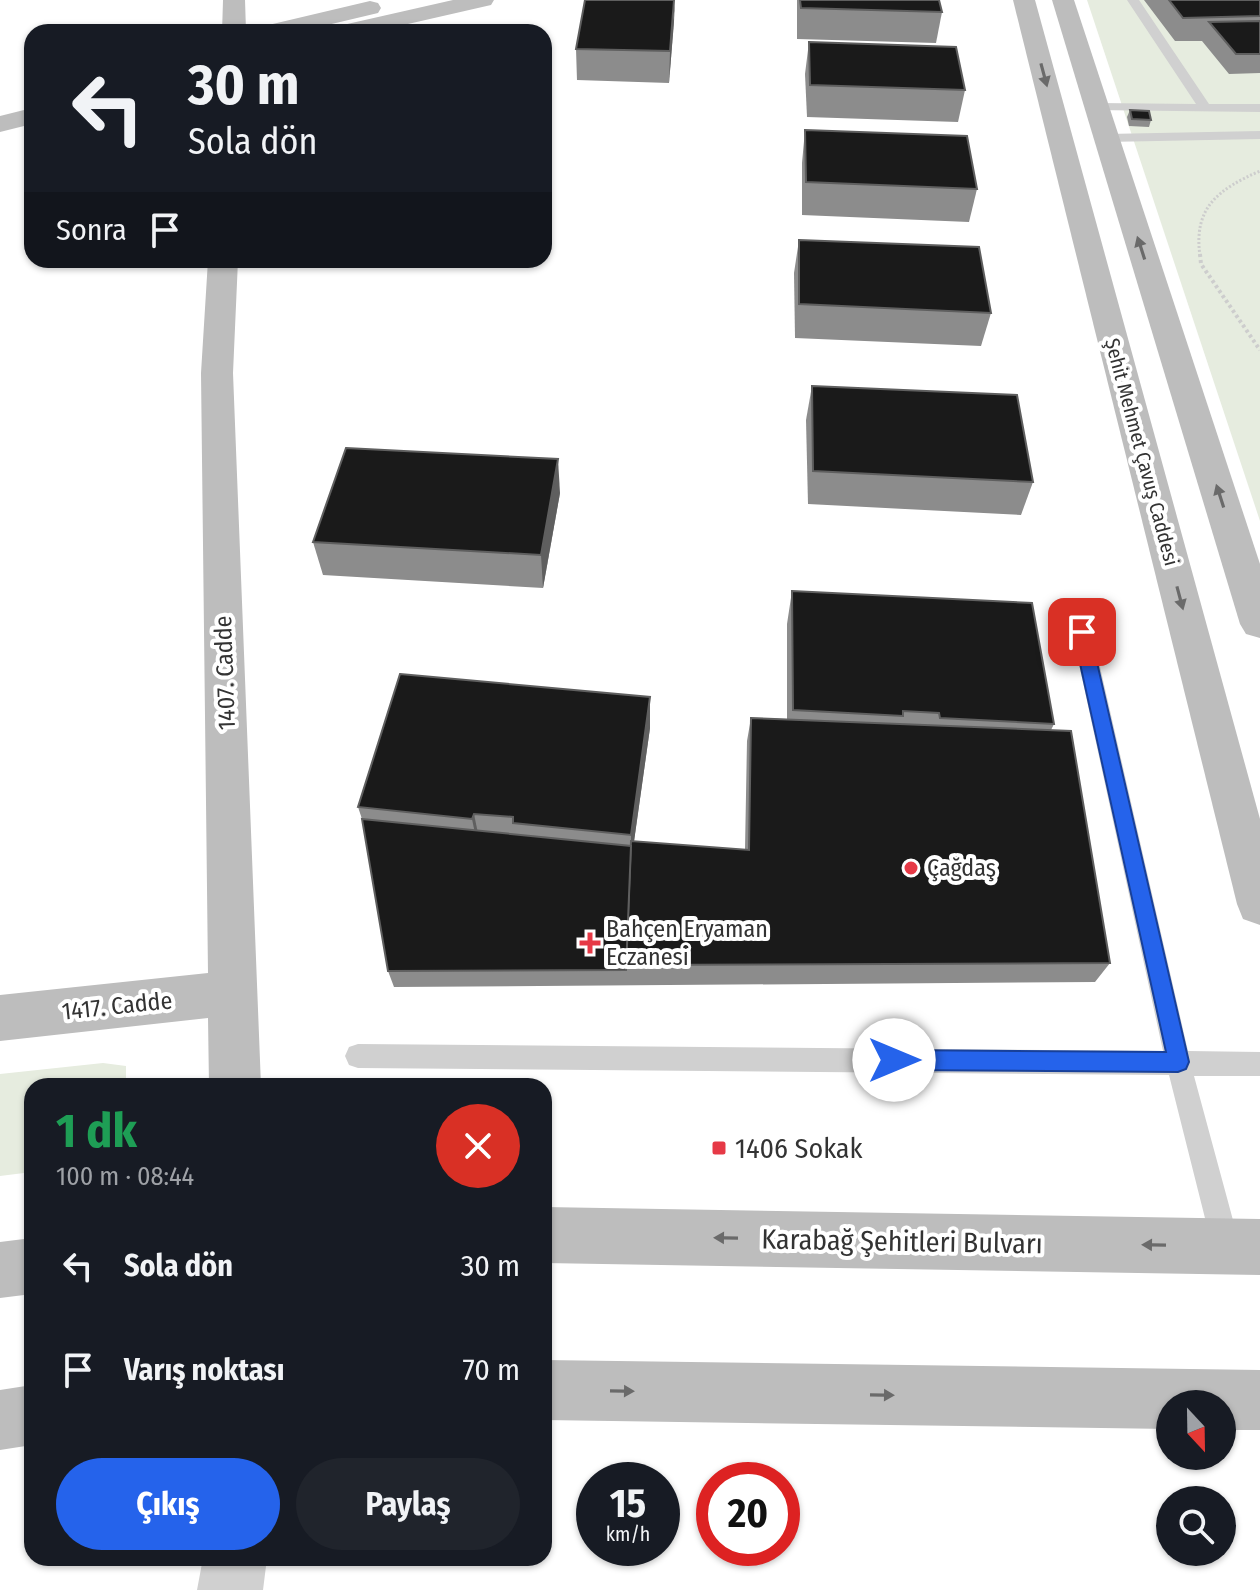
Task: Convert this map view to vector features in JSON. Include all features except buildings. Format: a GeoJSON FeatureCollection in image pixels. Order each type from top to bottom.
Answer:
{"type":"FeatureCollection","features":[{"type":"Feature","properties":{"kind":"main road"},"geometry":{"type":"LineString","coordinates":[[234,0],[234,24]]}},
{"type":"Feature","properties":{"kind":"main road"},"geometry":{"type":"LineString","coordinates":[[303,24],[408,0]]}},
{"type":"Feature","properties":{"kind":"main road"},"geometry":{"type":"LineString","coordinates":[[377,24],[483,0]]}},
{"type":"Feature","properties":{"kind":"main road","name":"Şehit Mehmet Çavuş Caddesi"},"geometry":{"type":"LineString","coordinates":[[1024,0],[1260,904]]}},
{"type":"Feature","properties":{"kind":"main road"},"geometry":{"type":"LineString","coordinates":[[1063,0],[1260,624]]}},
{"type":"Feature","properties":{"kind":"main road"},"geometry":{"type":"LineString","coordinates":[[0,104],[24,98]]}},
{"type":"Feature","properties":{"kind":"main road"},"geometry":{"type":"LineString","coordinates":[[0,124],[24,118]]}},
{"type":"Feature","properties":{"kind":"main road","name":"1407. Cadde"},"geometry":{"type":"LineString","coordinates":[[223,268],[217,373],[235,1078]]}},
{"type":"Feature","properties":{"kind":"main road","name":"1417. Cadde"},"geometry":{"type":"LineString","coordinates":[[0,1018],[233,993]]}},
{"type":"Feature","properties":{"kind":"main road","name":"Karabağ Şehitleri Bulvarı"},"geometry":{"type":"LineString","coordinates":[[552,1235],[1243,1246]]}},
{"type":"Feature","properties":{"kind":"main road"},"geometry":{"type":"LineString","coordinates":[[0,1270],[24,1267]]}},
{"type":"Feature","properties":{"kind":"main road"},"geometry":{"type":"LineString","coordinates":[[552,1390],[1260,1400]]}},
{"type":"Feature","properties":{"kind":"main road"},"geometry":{"type":"LineString","coordinates":[[0,1420],[24,1416]]}},
{"type":"Feature","properties":{"kind":"street"},"geometry":{"type":"LineString","coordinates":[[230,1590],[234,1566]]}},
{"type":"Feature","properties":{"kind":"lane"},"geometry":{"type":"LineString","coordinates":[[1133,0],[1205,108]]}},
{"type":"Feature","properties":{"kind":"lane"},"geometry":{"type":"LineString","coordinates":[[1097,107],[1260,108]]}},
{"type":"Feature","properties":{"kind":"lane"},"geometry":{"type":"LineString","coordinates":[[1106,138],[1260,135]]}},
{"type":"Feature","properties":{"kind":"lane"},"geometry":{"type":"LineString","coordinates":[[1082,632],[1178,1062],[1243,1246]]}},
{"type":"Feature","properties":{"kind":"lane"},"geometry":{"type":"LineString","coordinates":[[358,1056],[1260,1064]]}},
{"type":"Feature","properties":{"kind":"path"},"geometry":{"type":"LineString","coordinates":[[1260,171],[1231,184],[1210,202],[1197,234],[1201,264],[1260,350]]}},
{"type":"Feature","properties":{"kind":"shaded area"},"geometry":{"type":"Polygon","coordinates":[[[1087,0],[1260,0],[1260,521],[1087,0]]]}},
{"type":"Feature","properties":{"kind":"shaded area"},"geometry":{"type":"Polygon","coordinates":[[[103,1063],[126,1066],[126,1078],[24,1078],[24,1173],[0,1176],[0,1074],[103,1063]]]}},
{"type":"Feature","properties":{"kind":"place","name":"Çağdaş"},"geometry":{"type":"Point","coordinates":[911,868]}},
{"type":"Feature","properties":{"kind":"place","name":"Bahçen Eryaman Eczanesi"},"geometry":{"type":"Point","coordinates":[590,943]}},
{"type":"Feature","properties":{"kind":"place","name":"1406 Sokak"},"geometry":{"type":"Point","coordinates":[719,1148]}},
{"type":"Feature","properties":{"kind":"route"},"geometry":{"type":"LineString","coordinates":[[894,1060],[1178,1062],[1082,632]]}}]}
